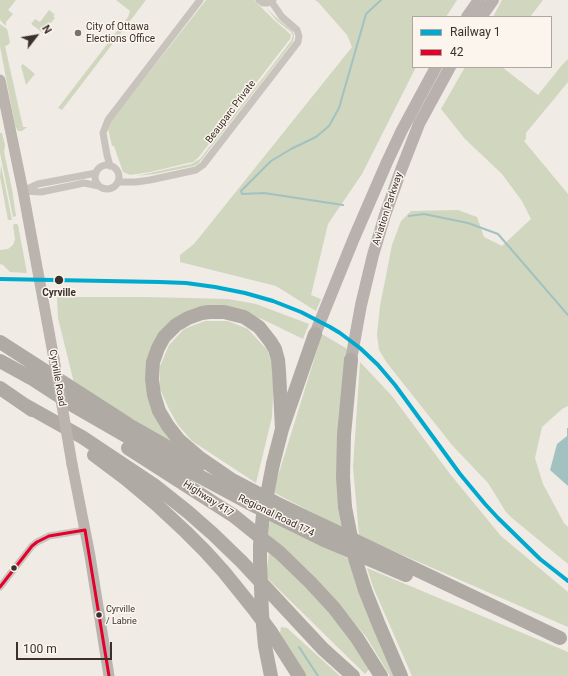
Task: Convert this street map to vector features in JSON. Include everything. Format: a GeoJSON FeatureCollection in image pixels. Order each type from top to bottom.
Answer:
{"type":"FeatureCollection","features":[{"type":"Feature","properties":{"kind":"highway"},"geometry":{"type":"LineString","coordinates":[[282,429],[278,360],[270,341],[259,326],[244,317],[224,312],[202,313],[188,318],[176,325],[161,342],[153,362],[152,370],[152,386],[159,411],[179,440],[200,458],[232,480],[290,510],[564,640]]}},
{"type":"Feature","properties":{"kind":"highway"},"geometry":{"type":"LineString","coordinates":[[271,676],[262,614],[260,545],[263,514],[282,429],[315,334]]}},
{"type":"Feature","properties":{"kind":"highway"},"geometry":{"type":"LineString","coordinates":[[0,342],[129,425],[216,475],[232,480]]}},
{"type":"Feature","properties":{"kind":"highway"},"geometry":{"type":"LineString","coordinates":[[351,360],[344,435],[343,477],[345,506],[354,551],[365,590],[401,676]]}},
{"type":"Feature","properties":{"kind":"highway","name":"Regional Road 174"},"geometry":{"type":"LineString","coordinates":[[0,362],[31,378],[74,406],[146,448],[253,506],[322,539],[495,613],[564,640]]}},
{"type":"Feature","properties":{"kind":"highway","name":"Highway 417"},"geometry":{"type":"LineString","coordinates":[[0,362],[27,384],[234,516],[280,553],[334,608],[357,638],[378,670]]}},
{"type":"Feature","properties":{"kind":"highway"},"geometry":{"type":"LineString","coordinates":[[0,388],[126,479],[186,532],[220,567],[250,603],[271,632],[299,676]]}},
{"type":"Feature","properties":{"kind":"highway"},"geometry":{"type":"LineString","coordinates":[[25,405],[82,437],[154,485],[188,512],[242,562],[323,649],[352,676]]}},
{"type":"Feature","properties":{"kind":"main road"},"geometry":{"type":"LineString","coordinates":[[468,16],[479,0]]}},
{"type":"Feature","properties":{"kind":"main road"},"geometry":{"type":"LineString","coordinates":[[482,16],[493,0]]}},
{"type":"Feature","properties":{"kind":"main road","name":"Aviation Parkway"},"geometry":{"type":"LineString","coordinates":[[315,334],[354,238],[402,130],[435,68]]}},
{"type":"Feature","properties":{"kind":"main road","name":"Aviation Parkway"},"geometry":{"type":"LineString","coordinates":[[351,360],[361,305],[383,221],[419,124],[449,68]]}},
{"type":"Feature","properties":{"kind":"main road","name":"Cyrville Road"},"geometry":{"type":"LineString","coordinates":[[0,80],[44,301],[85,530],[109,676]]}},
{"type":"Feature","properties":{"kind":"street"},"geometry":{"type":"LineString","coordinates":[[110,166],[103,133],[108,120],[200,0]]}},
{"type":"Feature","properties":{"kind":"street"},"geometry":{"type":"LineString","coordinates":[[259,0],[267,3],[272,1]]}},
{"type":"Feature","properties":{"kind":"street","name":"Beauparc Private"},"geometry":{"type":"LineString","coordinates":[[118,182],[150,180],[196,170],[204,165],[298,42],[299,36],[297,30],[282,17],[272,1]]}},
{"type":"Feature","properties":{"kind":"street"},"geometry":{"type":"LineString","coordinates":[[23,191],[41,192],[84,183],[99,186],[103,189],[112,188],[116,186],[118,182],[118,172],[110,166],[98,169],[95,178],[99,186]]}},
{"type":"Feature","properties":{"kind":"street"},"geometry":{"type":"LineString","coordinates":[[23,191],[38,184],[96,173]]}},
{"type":"Feature","properties":{"kind":"street"},"geometry":{"type":"LineString","coordinates":[[0,587],[32,546],[37,542],[49,536],[85,530]]}},
{"type":"Feature","properties":{"kind":"green space"},"geometry":{"type":"Polygon","coordinates":[[[0,0],[16,0],[8,10],[13,14],[6,22],[6,26],[0,20],[0,0]]]}},
{"type":"Feature","properties":{"kind":"green space"},"geometry":{"type":"Polygon","coordinates":[[[116,0],[146,0],[62,110],[58,108],[128,17],[130,11],[116,0]]]}},
{"type":"Feature","properties":{"kind":"green space"},"geometry":{"type":"Polygon","coordinates":[[[206,0],[254,0],[291,35],[290,39],[198,158],[193,162],[130,175],[123,172],[114,146],[112,146],[108,129],[111,121],[206,0]]]}},
{"type":"Feature","properties":{"kind":"green space"},"geometry":{"type":"Polygon","coordinates":[[[315,0],[457,0],[447,16],[412,16],[412,68],[415,68],[362,174],[328,224],[311,295],[321,299],[316,311],[276,286],[180,262],[180,255],[194,244],[352,47],[347,35],[315,0]]]}},
{"type":"Feature","properties":{"kind":"green space"},"geometry":{"type":"Polygon","coordinates":[[[502,0],[543,0],[531,16],[494,16],[502,0]]]}},
{"type":"Feature","properties":{"kind":"green space"},"geometry":{"type":"Polygon","coordinates":[[[266,8],[292,30],[294,38],[292,43],[198,164],[155,174],[136,176],[191,164],[200,159],[269,70],[291,41],[293,36],[291,32],[277,21],[266,8]]]}},
{"type":"Feature","properties":{"kind":"green space"},"geometry":{"type":"Polygon","coordinates":[[[49,10],[55,15],[53,16],[55,18],[43,33],[31,24],[35,19],[40,22],[49,10]]]}},
{"type":"Feature","properties":{"kind":"green space"},"geometry":{"type":"Polygon","coordinates":[[[0,24],[7,29],[10,42],[5,46],[23,127],[27,127],[22,131],[18,131],[15,126],[0,46],[0,24]]]}},
{"type":"Feature","properties":{"kind":"green space"},"geometry":{"type":"Polygon","coordinates":[[[568,59],[568,82],[526,133],[526,139],[524,141],[568,194],[568,406],[562,409],[542,427],[535,458],[543,484],[564,523],[568,527],[568,564],[506,512],[488,483],[452,445],[387,363],[379,350],[377,335],[380,306],[392,245],[401,221],[411,211],[458,210],[477,217],[484,237],[502,246],[531,219],[522,201],[502,174],[465,139],[441,109],[464,68],[503,68],[538,95],[568,59]]]}},
{"type":"Feature","properties":{"kind":"green space"},"geometry":{"type":"Polygon","coordinates":[[[23,64],[35,74],[26,85],[21,66],[23,64]]]}},
{"type":"Feature","properties":{"kind":"green space"},"geometry":{"type":"Polygon","coordinates":[[[0,133],[2,133],[5,145],[4,152],[12,189],[16,216],[13,217],[0,153],[0,133]]]}},
{"type":"Feature","properties":{"kind":"green space"},"geometry":{"type":"Polygon","coordinates":[[[1,165],[12,220],[8,220],[0,177],[1,165]]]}},
{"type":"Feature","properties":{"kind":"green space"},"geometry":{"type":"Polygon","coordinates":[[[14,224],[18,225],[27,273],[10,272],[0,264],[0,250],[8,249],[13,245],[15,239],[14,224]]]}},
{"type":"Feature","properties":{"kind":"green space"},"geometry":{"type":"Polygon","coordinates":[[[57,297],[228,299],[256,304],[309,324],[303,339],[262,319],[227,308],[195,310],[148,361],[173,444],[74,383],[58,318],[57,297]]]}},
{"type":"Feature","properties":{"kind":"green space"},"geometry":{"type":"Polygon","coordinates":[[[205,321],[228,321],[248,329],[268,351],[274,373],[272,417],[256,483],[192,441],[178,425],[160,389],[160,366],[169,345],[184,329],[205,321]]]}},
{"type":"Feature","properties":{"kind":"green space"},"geometry":{"type":"Polygon","coordinates":[[[322,334],[349,350],[344,529],[273,492],[322,334]]]}},
{"type":"Feature","properties":{"kind":"green space"},"geometry":{"type":"Polygon","coordinates":[[[360,362],[392,396],[450,474],[501,536],[568,592],[568,627],[359,536],[353,467],[360,362]]]}},
{"type":"Feature","properties":{"kind":"green space"},"geometry":{"type":"Polygon","coordinates":[[[270,520],[351,560],[398,676],[390,676],[367,638],[332,596],[310,572],[268,534],[270,520]]]}},
{"type":"Feature","properties":{"kind":"green space"},"geometry":{"type":"Polygon","coordinates":[[[269,552],[311,591],[345,632],[370,668],[365,674],[266,577],[269,552]]]}},
{"type":"Feature","properties":{"kind":"green space"},"geometry":{"type":"Polygon","coordinates":[[[367,568],[568,652],[568,676],[412,676],[373,587],[367,568]]]}},
{"type":"Feature","properties":{"kind":"green space"},"geometry":{"type":"Polygon","coordinates":[[[281,627],[287,628],[340,676],[305,676],[280,633],[281,627]]]}},
{"type":"Feature","properties":{"kind":"water"},"geometry":{"type":"Polygon","coordinates":[[[567,428],[568,486],[550,470],[557,444],[567,436],[567,428]]]}},
{"type":"Feature","properties":{"kind":"waterway"},"geometry":{"type":"LineString","coordinates":[[343,205],[264,193],[242,194],[241,191],[271,161],[316,137],[329,126],[339,108],[366,14],[381,0]]}},
{"type":"Feature","properties":{"kind":"waterway"},"geometry":{"type":"LineString","coordinates":[[409,216],[424,214],[468,223],[498,234],[568,315]]}},
{"type":"Feature","properties":{"kind":"waterway"},"geometry":{"type":"LineString","coordinates":[[299,647],[318,676]]}},
{"type":"Feature","properties":{"kind":"rail line","name":"1"},"geometry":{"type":"LineString","coordinates":[[0,279],[160,282],[186,283],[215,287],[245,293],[273,301],[301,312],[330,327],[360,348],[378,365],[395,385],[460,474],[485,504],[540,559],[568,581]]}},
{"type":"Feature","properties":{"kind":"transit line","name":"42"},"geometry":{"type":"LineString","coordinates":[[85,530],[109,676]]}},
{"type":"Feature","properties":{"kind":"transit line","name":"42"},"geometry":{"type":"LineString","coordinates":[[0,587],[32,546],[37,542],[49,536],[85,530]]}},
{"type":"Feature","properties":{"kind":"place","name":"City of Ottawa Elections Office"},"geometry":{"type":"Point","coordinates":[78,33]}},
{"type":"Feature","properties":{"kind":"place","name":"Cyrville"},"geometry":{"type":"Point","coordinates":[59,280]}},
{"type":"Feature","properties":{"kind":"place","name":"Cyrville / Labrie"},"geometry":{"type":"Point","coordinates":[99,615]}}]}
